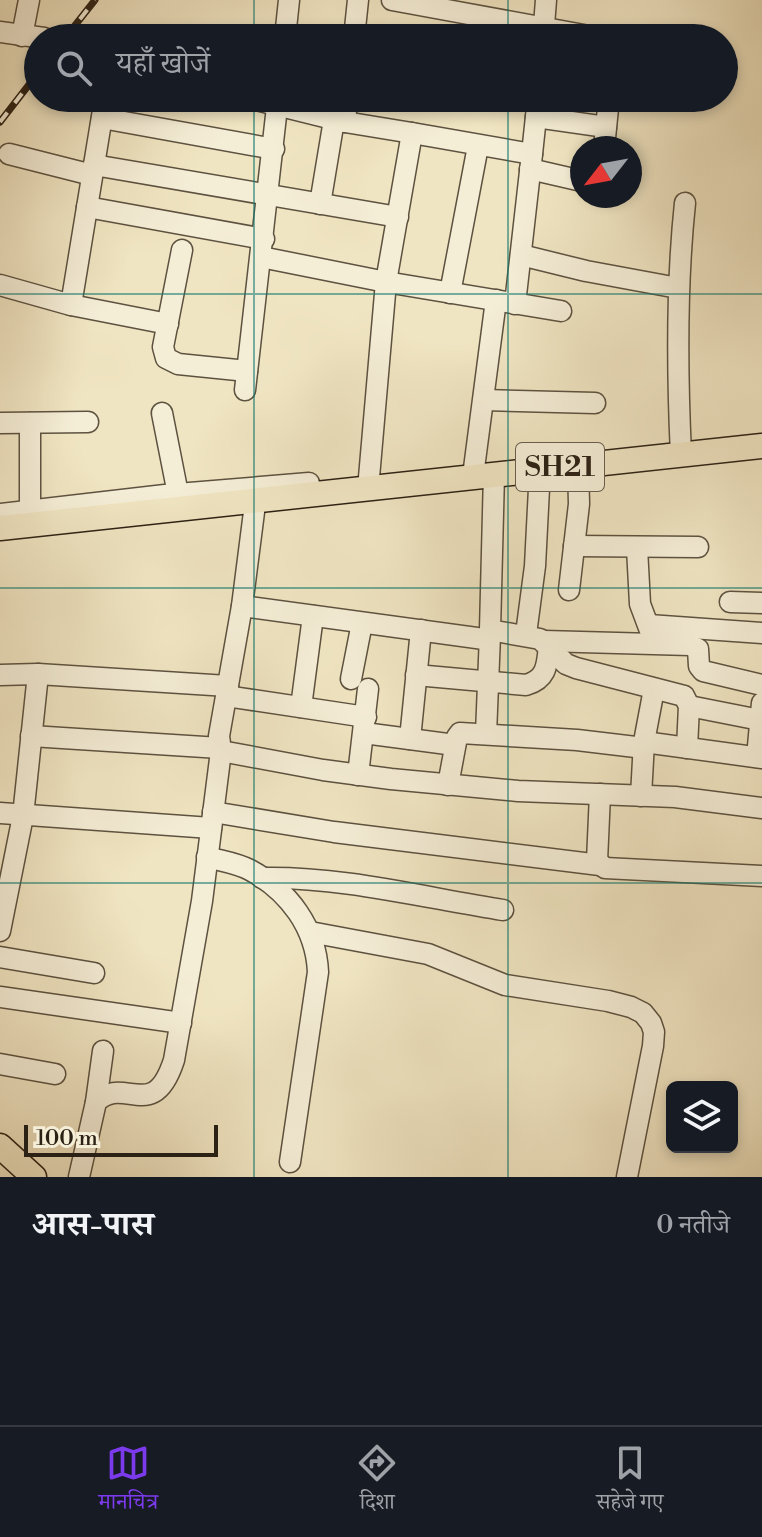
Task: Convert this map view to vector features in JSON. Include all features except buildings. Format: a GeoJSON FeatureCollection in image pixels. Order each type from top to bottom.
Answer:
{"type":"FeatureCollection","features":[{"type":"Feature","properties":{"kind":"main road","name":"SH21"},"geometry":{"type":"LineString","coordinates":[[0,528],[762,446]]}},
{"type":"Feature","properties":{"kind":"main road"},"geometry":{"type":"LineString","coordinates":[[0,540],[351,503],[370,486]]}},
{"type":"Feature","properties":{"kind":"main road"},"geometry":{"type":"LineString","coordinates":[[0,1146],[34,1177]]}},
{"type":"Feature","properties":{"kind":"street"},"geometry":{"type":"LineString","coordinates":[[24,24],[29,0]]}},
{"type":"Feature","properties":{"kind":"street"},"geometry":{"type":"LineString","coordinates":[[286,24],[289,0]]}},
{"type":"Feature","properties":{"kind":"street"},"geometry":{"type":"LineString","coordinates":[[355,24],[358,0]]}},
{"type":"Feature","properties":{"kind":"street"},"geometry":{"type":"LineString","coordinates":[[392,0],[503,24]]}},
{"type":"Feature","properties":{"kind":"street"},"geometry":{"type":"LineString","coordinates":[[545,24],[546,0]]}},
{"type":"Feature","properties":{"kind":"street"},"geometry":{"type":"LineString","coordinates":[[0,32],[22,36],[24,26]]}},
{"type":"Feature","properties":{"kind":"street"},"geometry":{"type":"LineString","coordinates":[[71,305],[103,112]]}},
{"type":"Feature","properties":{"kind":"street"},"geometry":{"type":"LineString","coordinates":[[121,112],[274,149]]}},
{"type":"Feature","properties":{"kind":"street"},"geometry":{"type":"LineString","coordinates":[[182,250],[163,352],[170,361],[178,364],[246,380],[277,112]]}},
{"type":"Feature","properties":{"kind":"street"},"geometry":{"type":"LineString","coordinates":[[310,112],[339,121],[478,146],[570,176]]}},
{"type":"Feature","properties":{"kind":"street"},"geometry":{"type":"LineString","coordinates":[[320,204],[342,112]]}},
{"type":"Feature","properties":{"kind":"street"},"geometry":{"type":"LineString","coordinates":[[486,734],[490,632],[483,475],[484,400],[506,302],[521,255],[536,112]]}},
{"type":"Feature","properties":{"kind":"street"},"geometry":{"type":"LineString","coordinates":[[554,112],[606,127]]}},
{"type":"Feature","properties":{"kind":"street"},"geometry":{"type":"LineString","coordinates":[[605,136],[608,112]]}},
{"type":"Feature","properties":{"kind":"street"},"geometry":{"type":"LineString","coordinates":[[0,514],[178,494],[370,486],[386,282],[412,133]]}},
{"type":"Feature","properties":{"kind":"street"},"geometry":{"type":"LineString","coordinates":[[450,293],[478,146]]}},
{"type":"Feature","properties":{"kind":"street"},"geometry":{"type":"LineString","coordinates":[[9,154],[398,217]]}},
{"type":"Feature","properties":{"kind":"street"},"geometry":{"type":"LineString","coordinates":[[681,455],[678,288],[685,203]]}},
{"type":"Feature","properties":{"kind":"street"},"geometry":{"type":"LineString","coordinates":[[87,207],[262,248],[386,282],[561,311]]}},
{"type":"Feature","properties":{"kind":"street"},"geometry":{"type":"LineString","coordinates":[[521,255],[678,288]]}},
{"type":"Feature","properties":{"kind":"street"},"geometry":{"type":"LineString","coordinates":[[0,285],[71,305],[168,324]]}},
{"type":"Feature","properties":{"kind":"street"},"geometry":{"type":"LineString","coordinates":[[484,400],[595,403]]}},
{"type":"Feature","properties":{"kind":"street"},"geometry":{"type":"LineString","coordinates":[[162,413],[178,494]]}},
{"type":"Feature","properties":{"kind":"street"},"geometry":{"type":"LineString","coordinates":[[0,423],[88,422]]}},
{"type":"Feature","properties":{"kind":"street"},"geometry":{"type":"LineString","coordinates":[[30,423],[30,510]]}},
{"type":"Feature","properties":{"kind":"street"},"geometry":{"type":"LineString","coordinates":[[569,590],[579,504],[578,465]]}},
{"type":"Feature","properties":{"kind":"street"},"geometry":{"type":"LineString","coordinates":[[416,675],[526,685],[539,680],[545,672],[535,566],[540,469]]}},
{"type":"Feature","properties":{"kind":"street"},"geometry":{"type":"LineString","coordinates":[[96,1102],[107,1095],[148,1095],[163,1088],[174,1060],[207,857],[219,736],[242,606],[254,512]]}},
{"type":"Feature","properties":{"kind":"street"},"geometry":{"type":"LineString","coordinates":[[574,546],[698,547]]}},
{"type":"Feature","properties":{"kind":"street"},"geometry":{"type":"LineString","coordinates":[[637,548],[640,604],[651,634]]}},
{"type":"Feature","properties":{"kind":"street"},"geometry":{"type":"LineString","coordinates":[[730,602],[762,603]]}},
{"type":"Feature","properties":{"kind":"street"},"geometry":{"type":"LineString","coordinates":[[242,606],[484,639],[490,632]]}},
{"type":"Feature","properties":{"kind":"street"},"geometry":{"type":"LineString","coordinates":[[301,707],[313,616]]}},
{"type":"Feature","properties":{"kind":"street"},"geometry":{"type":"LineString","coordinates":[[358,775],[365,725],[360,684],[362,623]]}},
{"type":"Feature","properties":{"kind":"street"},"geometry":{"type":"LineString","coordinates":[[410,739],[421,630]]}},
{"type":"Feature","properties":{"kind":"street"},"geometry":{"type":"LineString","coordinates":[[490,632],[540,640],[651,634],[762,633]]}},
{"type":"Feature","properties":{"kind":"street"},"geometry":{"type":"LineString","coordinates":[[651,634],[698,649],[699,666],[703,671],[762,685]]}},
{"type":"Feature","properties":{"kind":"street"},"geometry":{"type":"LineString","coordinates":[[540,640],[566,664],[684,696],[689,706],[687,748]]}},
{"type":"Feature","properties":{"kind":"street"},"geometry":{"type":"LineString","coordinates":[[0,931],[23,816],[38,674]]}},
{"type":"Feature","properties":{"kind":"street"},"geometry":{"type":"LineString","coordinates":[[0,675],[38,674],[227,691],[301,707],[410,739],[455,745]]}},
{"type":"Feature","properties":{"kind":"street"},"geometry":{"type":"LineString","coordinates":[[641,796],[644,745],[654,689]]}},
{"type":"Feature","properties":{"kind":"street"},"geometry":{"type":"LineString","coordinates":[[448,785],[460,733],[687,748],[760,758],[761,712],[689,706]]}},
{"type":"Feature","properties":{"kind":"street"},"geometry":{"type":"LineString","coordinates":[[31,736],[220,750],[358,775],[448,785],[641,796],[762,808]]}},
{"type":"Feature","properties":{"kind":"street"},"geometry":{"type":"LineString","coordinates":[[600,794],[597,861],[600,865]]}},
{"type":"Feature","properties":{"kind":"street"},"geometry":{"type":"LineString","coordinates":[[0,813],[212,820],[334,832],[612,869],[762,876]]}},
{"type":"Feature","properties":{"kind":"street"},"geometry":{"type":"LineString","coordinates":[[207,857],[247,868],[262,878],[291,903],[310,932],[315,947],[318,972],[290,1162]]}},
{"type":"Feature","properties":{"kind":"street"},"geometry":{"type":"LineString","coordinates":[[262,878],[292,877],[503,910]]}},
{"type":"Feature","properties":{"kind":"street"},"geometry":{"type":"LineString","coordinates":[[310,932],[428,954],[505,985],[608,1001],[643,1013],[654,1032],[653,1046],[627,1177]]}},
{"type":"Feature","properties":{"kind":"street"},"geometry":{"type":"LineString","coordinates":[[0,957],[94,973]]}},
{"type":"Feature","properties":{"kind":"street"},"geometry":{"type":"LineString","coordinates":[[0,997],[181,1023]]}},
{"type":"Feature","properties":{"kind":"street"},"geometry":{"type":"LineString","coordinates":[[79,1177],[96,1102],[103,1051]]}},
{"type":"Feature","properties":{"kind":"street"},"geometry":{"type":"LineString","coordinates":[[0,1064],[55,1074]]}},
{"type":"Feature","properties":{"kind":"railway"},"geometry":{"type":"LineString","coordinates":[[76,24],[95,0]]}},
{"type":"Feature","properties":{"kind":"railway"},"geometry":{"type":"LineString","coordinates":[[0,122],[24,91]]}}]}
